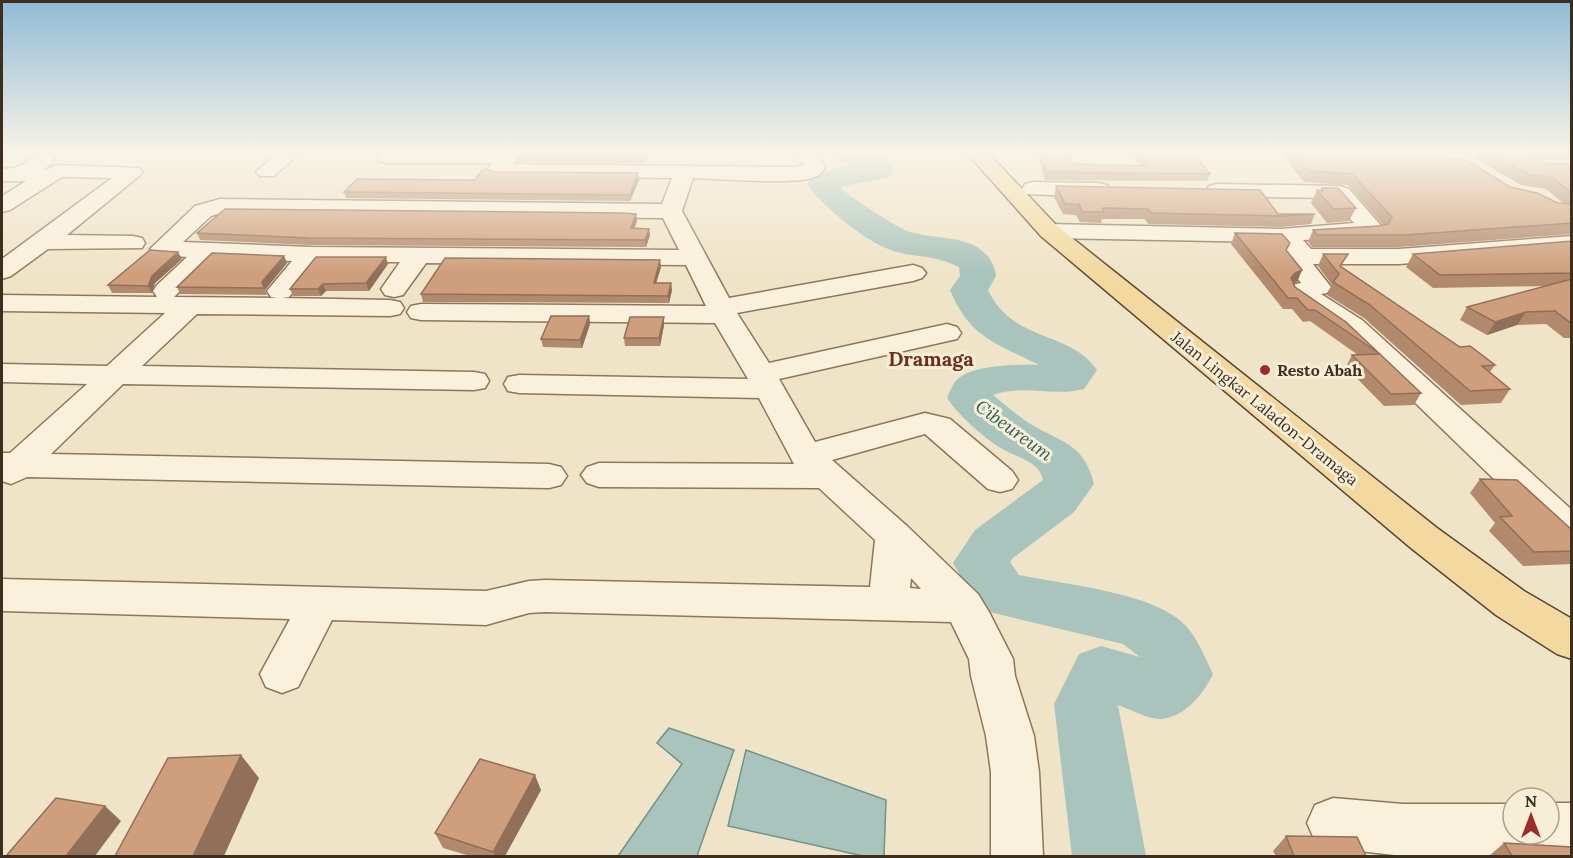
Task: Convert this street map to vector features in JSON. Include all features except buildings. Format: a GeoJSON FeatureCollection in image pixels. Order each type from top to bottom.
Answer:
{"type":"FeatureCollection","features":[{"type":"Feature","properties":{"kind":"main road","name":"Jalan Lingkar Laladon-Dramaga"},"geometry":{"type":"LineString","coordinates":[[1014,193],[1049,231],[1424,538],[1510,603],[1572,641]]}},
{"type":"Feature","properties":{"kind":"street"},"geometry":{"type":"LineString","coordinates":[[2,205],[22,193]]}},
{"type":"Feature","properties":{"kind":"street"},"geometry":{"type":"LineString","coordinates":[[2,271],[110,193]]}},
{"type":"Feature","properties":{"kind":"street"},"geometry":{"type":"LineString","coordinates":[[616,193],[220,206],[203,211],[162,246],[165,251],[207,252],[694,258]]}},
{"type":"Feature","properties":{"kind":"street"},"geometry":{"type":"LineString","coordinates":[[678,193],[694,258],[723,312],[817,466],[894,536],[963,606],[991,659],[993,676],[1010,736],[1014,772],[1017,856]]}},
{"type":"Feature","properties":{"kind":"street"},"geometry":{"type":"LineString","coordinates":[[1296,246],[1372,229],[1339,193]]}},
{"type":"Feature","properties":{"kind":"street"},"geometry":{"type":"LineString","coordinates":[[1544,219],[1572,236]]}},
{"type":"Feature","properties":{"kind":"street"},"geometry":{"type":"LineString","coordinates":[[1049,231],[1296,246],[1339,258],[1415,257],[1535,243],[1572,243]]}},
{"type":"Feature","properties":{"kind":"street"},"geometry":{"type":"LineString","coordinates":[[42,242],[133,243]]}},
{"type":"Feature","properties":{"kind":"street"},"geometry":{"type":"LineString","coordinates":[[1296,246],[1296,260],[1318,287],[1301,290],[1306,296],[1314,304],[1346,321],[1572,532]]}},
{"type":"Feature","properties":{"kind":"street"},"geometry":{"type":"LineString","coordinates":[[7,470],[115,375],[177,298],[207,252]]}},
{"type":"Feature","properties":{"kind":"street"},"geometry":{"type":"LineString","coordinates":[[280,291],[311,254]]}},
{"type":"Feature","properties":{"kind":"street"},"geometry":{"type":"LineString","coordinates":[[2,303],[177,298],[392,298],[419,255]]}},
{"type":"Feature","properties":{"kind":"street"},"geometry":{"type":"LineString","coordinates":[[421,312],[723,312],[913,273]]}},
{"type":"Feature","properties":{"kind":"street"},"geometry":{"type":"LineString","coordinates":[[519,384],[765,381],[947,333]]}},
{"type":"Feature","properties":{"kind":"street"},"geometry":{"type":"LineString","coordinates":[[2,373],[474,381]]}},
{"type":"Feature","properties":{"kind":"street"},"geometry":{"type":"LineString","coordinates":[[599,476],[817,466],[925,423],[939,426],[1000,480]]}},
{"type":"Feature","properties":{"kind":"street"},"geometry":{"type":"LineString","coordinates":[[7,470],[549,476]]}},
{"type":"Feature","properties":{"kind":"street"},"geometry":{"type":"LineString","coordinates":[[889,603],[894,536]]}},
{"type":"Feature","properties":{"kind":"street"},"geometry":{"type":"LineString","coordinates":[[2,595],[486,609],[529,597],[545,596],[963,606]]}},
{"type":"Feature","properties":{"kind":"street"},"geometry":{"type":"LineString","coordinates":[[282,674],[320,603]]}},
{"type":"Feature","properties":{"kind":"street"},"geometry":{"type":"LineString","coordinates":[[1333,823],[1409,844],[1501,832]]}},
{"type":"Feature","properties":{"kind":"water"},"geometry":{"type":"Polygon","coordinates":[[[669,728],[734,750],[697,856],[618,856],[682,764],[657,743],[669,728]]]}},
{"type":"Feature","properties":{"kind":"water"},"geometry":{"type":"Polygon","coordinates":[[[746,750],[886,800],[884,856],[863,856],[728,826],[746,750]]]}},
{"type":"Feature","properties":{"kind":"waterway","name":"Cibeureum"},"geometry":{"type":"LineString","coordinates":[[829,193],[833,198],[898,241],[951,249],[976,262],[978,276],[969,290],[977,308],[987,321],[1014,339],[1045,352],[1076,370],[1069,380],[1033,378],[997,380],[974,387],[969,398],[1015,436],[1049,453],[1065,466],[1069,484],[1056,499],[994,544],[981,563],[1001,594],[1137,623],[1160,638],[1182,674],[1160,691],[1101,673],[1086,704],[1109,856]]}},
{"type":"Feature","properties":{"kind":"place","name":"Resto Abah"},"geometry":{"type":"Point","coordinates":[1265,370]}},
{"type":"Feature","properties":{"kind":"district","name":"Dramaga"},"geometry":{"type":"Point","coordinates":[931,358]}}]}
